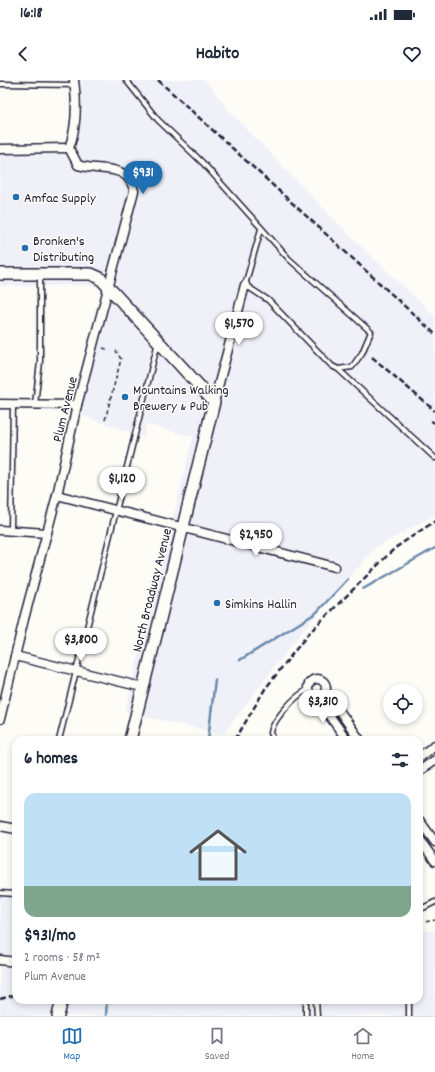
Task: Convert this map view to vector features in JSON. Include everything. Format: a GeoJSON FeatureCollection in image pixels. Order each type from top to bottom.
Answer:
{"type":"FeatureCollection","features":[{"type":"Feature","properties":{"kind":"street"},"geometry":{"type":"LineString","coordinates":[[0,150],[69,148],[74,134],[74,82]]}},
{"type":"Feature","properties":{"kind":"street","name":"Plum Avenue"},"geometry":{"type":"LineString","coordinates":[[0,719],[4,690],[16,656],[57,495],[77,405],[132,201],[133,184],[129,178],[117,170],[92,169],[78,165],[69,148]]}},
{"type":"Feature","properties":{"kind":"street"},"geometry":{"type":"LineString","coordinates":[[0,274],[91,274],[100,278],[109,286],[158,342],[214,402]]}},
{"type":"Feature","properties":{"kind":"street","name":"North Broadway Avenue"},"geometry":{"type":"LineString","coordinates":[[131,736],[182,527],[245,285]]}},
{"type":"Feature","properties":{"kind":"street"},"geometry":{"type":"LineString","coordinates":[[0,404],[77,405]]}},
{"type":"Feature","properties":{"kind":"street"},"geometry":{"type":"LineString","coordinates":[[57,495],[335,567]]}},
{"type":"Feature","properties":{"kind":"street"},"geometry":{"type":"LineString","coordinates":[[0,530],[47,533]]}},
{"type":"Feature","properties":{"kind":"street"},"geometry":{"type":"LineString","coordinates":[[16,656],[142,687]]}},
{"type":"Feature","properties":{"kind":"street"},"geometry":{"type":"LineString","coordinates":[[344,736],[316,697],[311,695],[308,690],[310,681],[319,679],[326,685],[326,692],[357,736]]}},
{"type":"Feature","properties":{"kind":"street"},"geometry":{"type":"LineString","coordinates":[[316,697],[322,696],[326,692]]}},
{"type":"Feature","properties":{"kind":"street"},"geometry":{"type":"LineString","coordinates":[[423,754],[435,745]]}},
{"type":"Feature","properties":{"kind":"street"},"geometry":{"type":"LineString","coordinates":[[423,768],[435,760]]}},
{"type":"Feature","properties":{"kind":"street"},"geometry":{"type":"LineString","coordinates":[[0,826],[12,828]]}},
{"type":"Feature","properties":{"kind":"street"},"geometry":{"type":"LineString","coordinates":[[423,826],[435,842]]}},
{"type":"Feature","properties":{"kind":"street"},"geometry":{"type":"LineString","coordinates":[[423,844],[435,861]]}},
{"type":"Feature","properties":{"kind":"street"},"geometry":{"type":"LineString","coordinates":[[0,960],[12,962]]}},
{"type":"Feature","properties":{"kind":"street"},"geometry":{"type":"LineString","coordinates":[[58,1016],[61,1004]]}},
{"type":"Feature","properties":{"kind":"lane"},"geometry":{"type":"LineString","coordinates":[[126,80],[158,120],[203,163],[289,260],[371,332],[354,365],[349,368],[338,369]]}},
{"type":"Feature","properties":{"kind":"lane"},"geometry":{"type":"LineString","coordinates":[[0,84],[74,82]]}},
{"type":"Feature","properties":{"kind":"lane"},"geometry":{"type":"LineString","coordinates":[[262,229],[245,285],[268,300],[332,366],[338,369],[435,458]]}},
{"type":"Feature","properties":{"kind":"lane"},"geometry":{"type":"LineString","coordinates":[[35,404],[40,362],[40,275]]}},
{"type":"Feature","properties":{"kind":"lane"},"geometry":{"type":"LineString","coordinates":[[60,736],[158,342]]}},
{"type":"Feature","properties":{"kind":"lane"},"geometry":{"type":"LineString","coordinates":[[11,530],[13,404]]}},
{"type":"Feature","properties":{"kind":"lane"},"geometry":{"type":"LineString","coordinates":[[272,736],[271,733],[274,723],[300,693],[308,690]]}},
{"type":"Feature","properties":{"kind":"lane"},"geometry":{"type":"LineString","coordinates":[[0,893],[12,894]]}},
{"type":"Feature","properties":{"kind":"lane"},"geometry":{"type":"LineString","coordinates":[[423,908],[435,902]]}},
{"type":"Feature","properties":{"kind":"lane"},"geometry":{"type":"LineString","coordinates":[[306,1004],[306,1016]]}},
{"type":"Feature","properties":{"kind":"lane"},"geometry":{"type":"LineString","coordinates":[[316,1004],[316,1016]]}},
{"type":"Feature","properties":{"kind":"lane"},"geometry":{"type":"LineString","coordinates":[[409,1004],[409,1016]]}},
{"type":"Feature","properties":{"kind":"path"},"geometry":{"type":"LineString","coordinates":[[103,348],[110,350]]}},
{"type":"Feature","properties":{"kind":"path"},"geometry":{"type":"LineString","coordinates":[[105,420],[121,359],[116,351]]}},
{"type":"Feature","properties":{"kind":"path"},"geometry":{"type":"LineString","coordinates":[[423,922],[435,920]]}},
{"type":"Feature","properties":{"kind":"shaded area"},"geometry":{"type":"Polygon","coordinates":[[[77,80],[205,80],[233,115],[352,238],[435,316],[435,515],[376,547],[304,629],[223,734],[125,712],[193,437],[146,424],[144,437],[69,411],[105,292],[90,285],[0,286],[0,154],[65,154],[78,140],[80,101],[77,80]]]}},
{"type":"Feature","properties":{"kind":"shaded area"},"geometry":{"type":"Polygon","coordinates":[[[0,893],[12,894],[12,1004],[423,1004],[423,932],[435,930],[435,1016],[0,1016],[0,893]]]}},
{"type":"Feature","properties":{"kind":"waterway"},"geometry":{"type":"LineString","coordinates":[[363,589],[435,548]]}},
{"type":"Feature","properties":{"kind":"waterway"},"geometry":{"type":"LineString","coordinates":[[240,660],[316,613],[348,579]]}},
{"type":"Feature","properties":{"kind":"waterway"},"geometry":{"type":"LineString","coordinates":[[208,736],[215,680]]}},
{"type":"Feature","properties":{"kind":"waterway"},"geometry":{"type":"LineString","coordinates":[[106,1016],[107,1004]]}},
{"type":"Feature","properties":{"kind":"railway"},"geometry":{"type":"LineString","coordinates":[[158,80],[435,334]]}},
{"type":"Feature","properties":{"kind":"railway"},"geometry":{"type":"LineString","coordinates":[[372,357],[435,411]]}},
{"type":"Feature","properties":{"kind":"railway"},"geometry":{"type":"LineString","coordinates":[[431,421],[435,423]]}},
{"type":"Feature","properties":{"kind":"railway"},"geometry":{"type":"LineString","coordinates":[[237,736],[265,689],[308,634],[395,548],[435,521]]}},
{"type":"Feature","properties":{"kind":"railway"},"geometry":{"type":"LineString","coordinates":[[0,999],[12,996]]}},
{"type":"Feature","properties":{"kind":"place","name":"Amfac Supply"},"geometry":{"type":"Point","coordinates":[16,197]}},
{"type":"Feature","properties":{"kind":"place","name":"Bronken's Distributing"},"geometry":{"type":"Point","coordinates":[25,248]}},
{"type":"Feature","properties":{"kind":"place","name":"Mountains Walking Brewery & Pub"},"geometry":{"type":"Point","coordinates":[125,397]}},
{"type":"Feature","properties":{"kind":"place","name":"Simkins Hallin"},"geometry":{"type":"Point","coordinates":[217,603]}}]}
